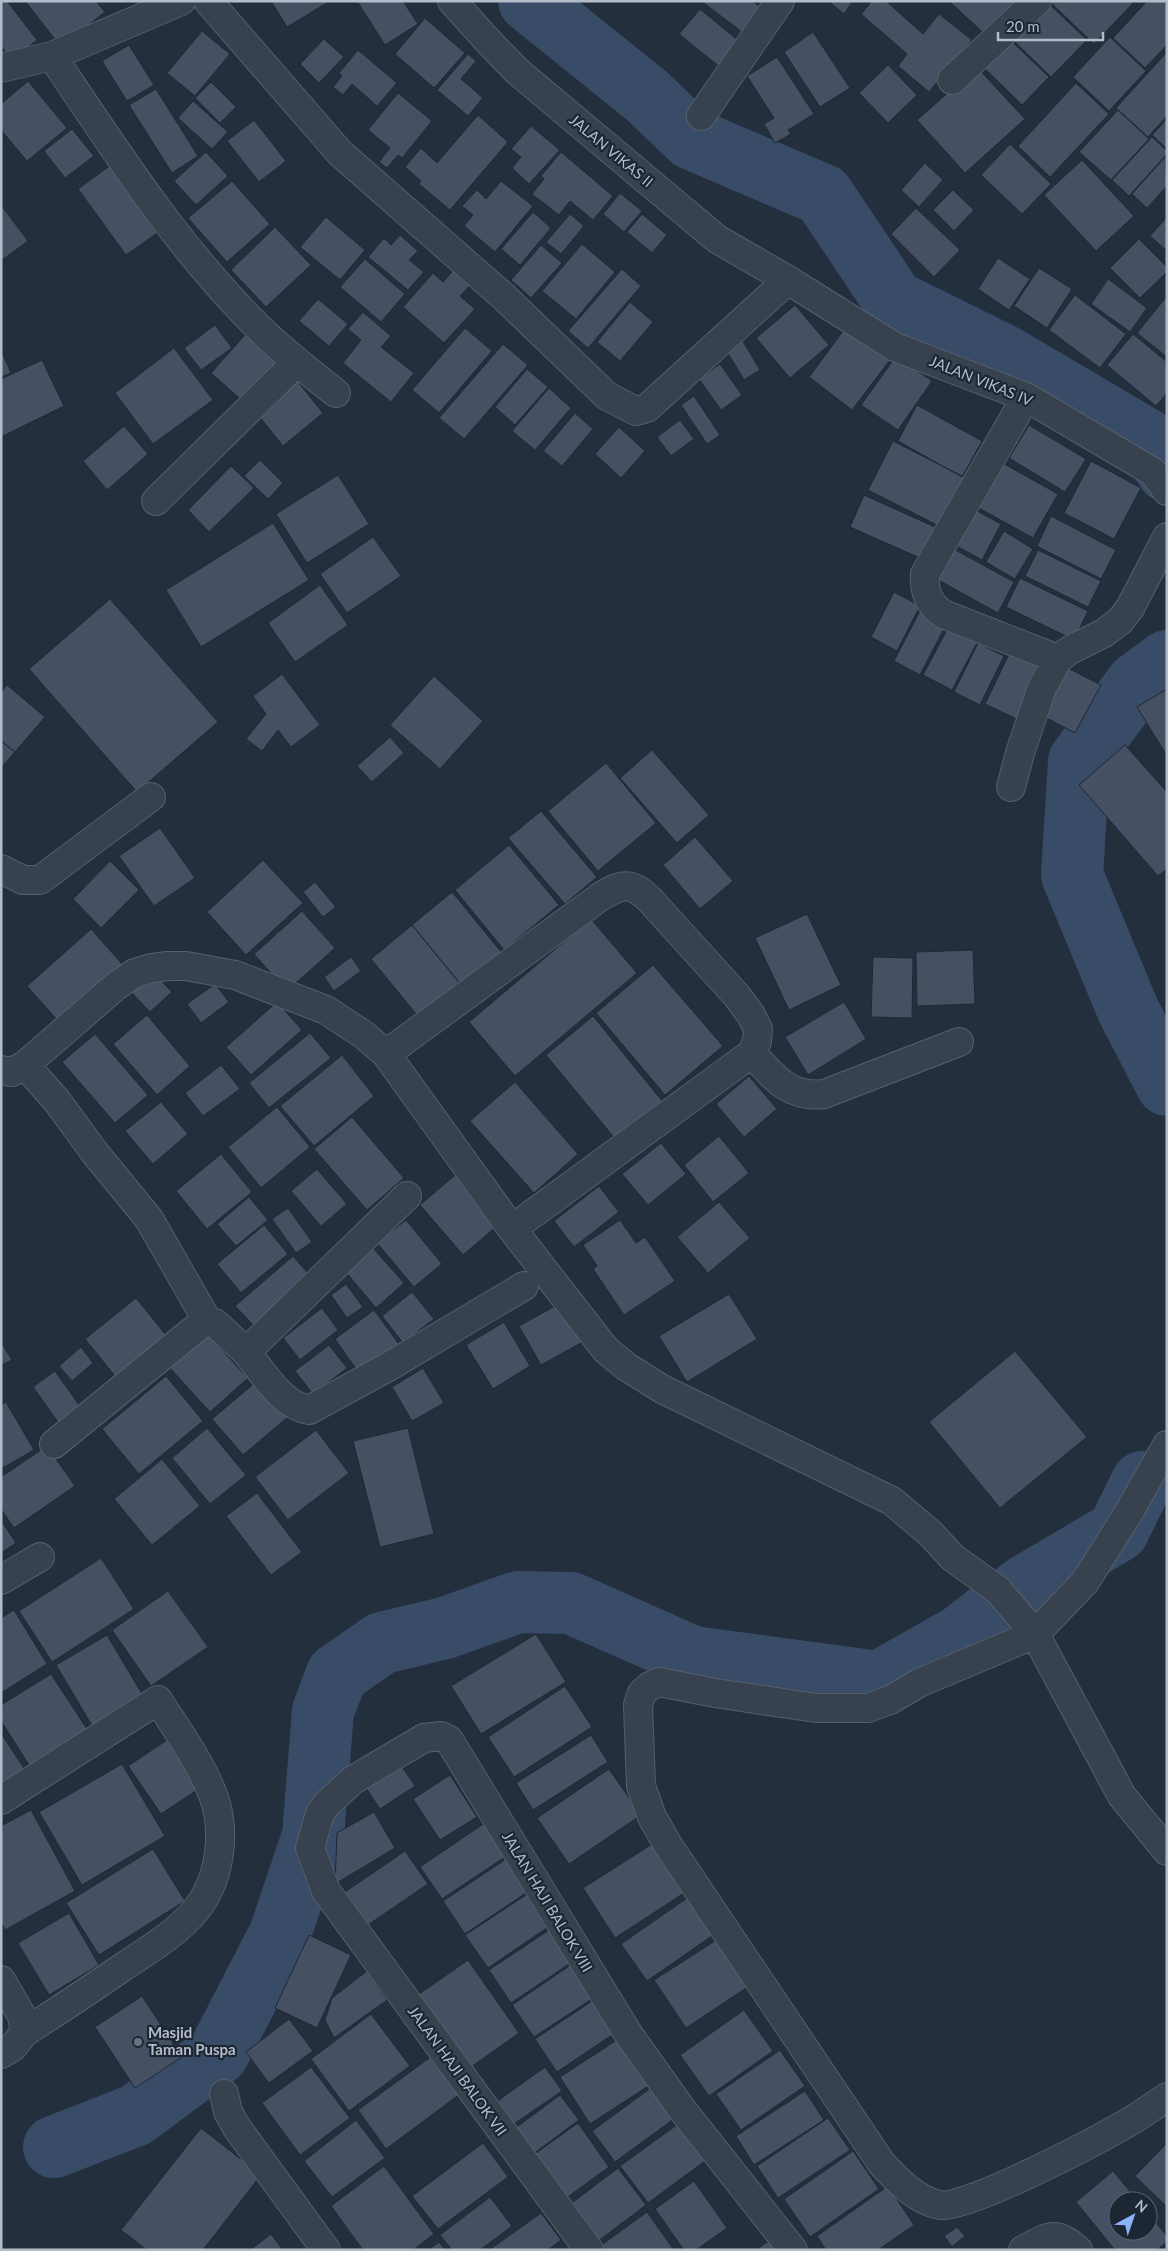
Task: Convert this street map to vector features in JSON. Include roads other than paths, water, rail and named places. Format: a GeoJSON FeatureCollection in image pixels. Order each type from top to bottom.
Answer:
{"type":"FeatureCollection","features":[{"type":"Feature","properties":{"kind":"street"},"geometry":{"type":"LineString","coordinates":[[1,68],[52,56],[181,1]]}},
{"type":"Feature","properties":{"kind":"street"},"geometry":{"type":"LineString","coordinates":[[208,1],[340,153],[504,297],[607,396],[623,406],[636,411],[647,408],[788,280]]}},
{"type":"Feature","properties":{"kind":"street","name":"JALAN VIKAS II"},"geometry":{"type":"LineString","coordinates":[[452,1],[517,71],[633,170],[717,239],[788,280]]}},
{"type":"Feature","properties":{"kind":"street"},"geometry":{"type":"LineString","coordinates":[[701,116],[780,1]]}},
{"type":"Feature","properties":{"kind":"street"},"geometry":{"type":"LineString","coordinates":[[952,80],[1036,1]]}},
{"type":"Feature","properties":{"kind":"street"},"geometry":{"type":"LineString","coordinates":[[52,56],[148,197],[193,253],[258,328],[336,393]]}},
{"type":"Feature","properties":{"kind":"street","name":"JALAN VIKAS IV"},"geometry":{"type":"LineString","coordinates":[[788,280],[895,348],[1026,397],[1153,472],[1167,491]]}},
{"type":"Feature","properties":{"kind":"street"},"geometry":{"type":"LineString","coordinates":[[156,501],[297,362]]}},
{"type":"Feature","properties":{"kind":"street"},"geometry":{"type":"LineString","coordinates":[[1026,397],[925,574],[924,587],[933,607],[943,614],[1058,659]]}},
{"type":"Feature","properties":{"kind":"street"},"geometry":{"type":"LineString","coordinates":[[1012,788],[1020,753],[1042,688],[1058,659],[1070,650],[1104,633],[1120,621],[1130,608],[1167,537]]}},
{"type":"Feature","properties":{"kind":"street"},"geometry":{"type":"LineString","coordinates":[[1,869],[23,880],[40,880],[151,797]]}},
{"type":"Feature","properties":{"kind":"street"},"geometry":{"type":"LineString","coordinates":[[386,1054],[600,897],[618,887],[629,885],[640,890],[651,901],[737,996],[751,1015],[758,1028],[757,1040],[752,1053],[512,1229]]}},
{"type":"Feature","properties":{"kind":"street"},"geometry":{"type":"LineString","coordinates":[[524,1286],[388,1367],[309,1410],[298,1408],[284,1397],[223,1328],[208,1322],[149,1219],[95,1153],[57,1101],[13,1067],[135,973],[168,966],[186,966],[234,976],[326,1010],[364,1035],[386,1054],[512,1229],[606,1350],[627,1367],[662,1389],[892,1501],[931,1534],[953,1558],[998,1590],[1031,1628],[1122,1796],[1167,1851]]}},
{"type":"Feature","properties":{"kind":"street"},"geometry":{"type":"LineString","coordinates":[[752,1053],[772,1076],[788,1089],[810,1096],[824,1094],[960,1042]]}},
{"type":"Feature","properties":{"kind":"street"},"geometry":{"type":"LineString","coordinates":[[246,1352],[407,1196]]}},
{"type":"Feature","properties":{"kind":"street"},"geometry":{"type":"LineString","coordinates":[[54,1444],[184,1337],[200,1325],[208,1322]]}},
{"type":"Feature","properties":{"kind":"street"},"geometry":{"type":"LineString","coordinates":[[1167,1445],[1129,1512],[1085,1582],[1031,1628],[890,1700],[868,1708],[816,1708],[715,1694],[659,1682],[650,1686],[642,1693],[638,1705],[641,1786],[652,1818],[882,2164],[902,2185],[926,2200],[941,2205],[956,2204],[995,2190],[1122,2126],[1167,2097]]}},
{"type":"Feature","properties":{"kind":"street"},"geometry":{"type":"LineString","coordinates":[[1,1580],[40,1557]]}},
{"type":"Feature","properties":{"kind":"street"},"geometry":{"type":"LineString","coordinates":[[1,1800],[158,1700],[193,1756],[213,1796],[219,1820],[219,1853],[212,1881],[196,1910],[175,1931],[25,2032],[13,2047],[1,2054]]}},
{"type":"Feature","properties":{"kind":"street","name":"JALAN HAJI BALOK VIII"},"geometry":{"type":"LineString","coordinates":[[326,1891],[310,1848],[320,1813],[327,1804],[354,1780],[424,1738],[441,1736],[449,1740],[629,2035],[681,2108],[793,2250]]}},
{"type":"Feature","properties":{"kind":"street","name":"JALAN HAJI BALOK VII"},"geometry":{"type":"LineString","coordinates":[[326,1891],[589,2250]]}},
{"type":"Feature","properties":{"kind":"street"},"geometry":{"type":"LineString","coordinates":[[1,1980],[22,2016],[25,2032]]}},
{"type":"Feature","properties":{"kind":"street"},"geometry":{"type":"LineString","coordinates":[[224,2094],[228,2112],[236,2128],[326,2250]]}},
{"type":"Feature","properties":{"kind":"street"},"geometry":{"type":"LineString","coordinates":[[1023,2250],[1046,2237],[1056,2235],[1068,2240],[1078,2250]]}},
{"type":"Feature","properties":{"kind":"waterway"},"geometry":{"type":"LineString","coordinates":[[529,1],[647,96],[692,139],[823,195],[894,301],[1005,356],[1149,441],[1167,471]]}},
{"type":"Feature","properties":{"kind":"waterway"},"geometry":{"type":"LineString","coordinates":[[1167,661],[1136,684],[1079,761],[1072,875],[1128,1010],[1167,1085]]}},
{"type":"Feature","properties":{"kind":"waterway"},"geometry":{"type":"LineString","coordinates":[[54,2147],[136,2115],[218,2054],[280,1934],[313,1836],[323,1711],[337,1674],[382,1643],[445,1628],[518,1602],[571,1603],[693,1657],[879,1682],[960,1636],[1025,1586],[1118,1531],[1142,1482]]}},
{"type":"Feature","properties":{"kind":"place","name":"Masjid Taman Puspa"},"geometry":{"type":"Point","coordinates":[138,2042]}}]}
